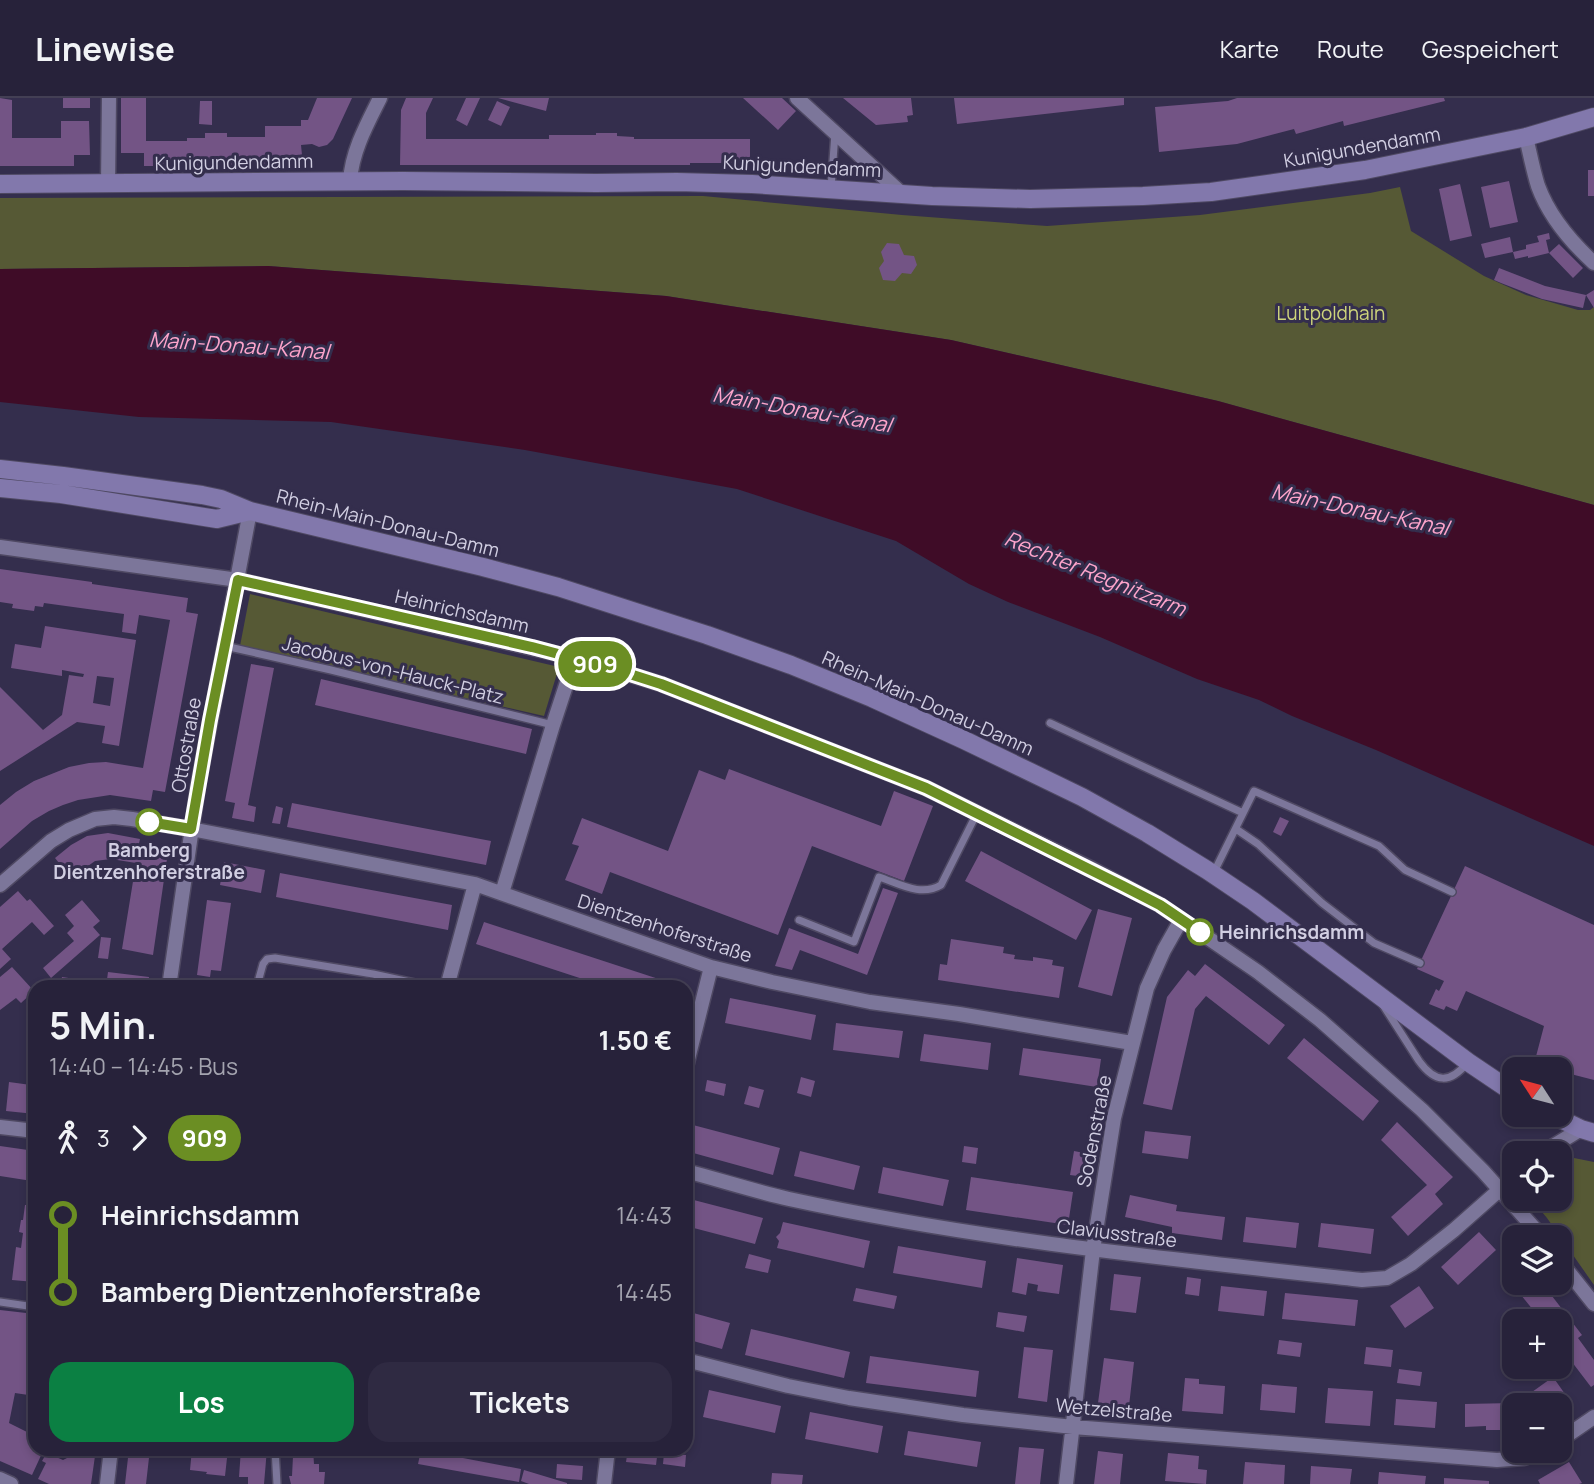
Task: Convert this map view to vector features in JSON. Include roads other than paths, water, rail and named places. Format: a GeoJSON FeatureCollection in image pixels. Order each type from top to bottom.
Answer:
{"type":"FeatureCollection","features":[{"type":"Feature","properties":{"kind":"street"},"geometry":{"type":"LineString","coordinates":[[108,98],[108,184]]}},
{"type":"Feature","properties":{"kind":"street"},"geometry":{"type":"LineString","coordinates":[[350,181],[361,137],[380,98]]}},
{"type":"Feature","properties":{"kind":"street"},"geometry":{"type":"LineString","coordinates":[[797,98],[901,193]]}},
{"type":"Feature","properties":{"kind":"street","name":"Kunigundendamm"},"geometry":{"type":"LineString","coordinates":[[0,184],[677,182],[1030,199],[1210,192],[1364,170],[1526,137],[1594,117]]}},
{"type":"Feature","properties":{"kind":"street"},"geometry":{"type":"LineString","coordinates":[[1526,137],[1544,201],[1561,227],[1588,249],[1594,262]]}},
{"type":"Feature","properties":{"kind":"street","name":"Rhein-Main-Donau-Damm"},"geometry":{"type":"LineString","coordinates":[[0,469],[202,495],[221,499],[250,511],[483,566],[708,635],[872,698],[1082,797],[1147,833],[1253,901],[1502,1085]]}},
{"type":"Feature","properties":{"kind":"street","name":"Rhein-Main-Donau-Damm"},"geometry":{"type":"LineString","coordinates":[[0,488],[61,494],[217,519],[250,511]]}},
{"type":"Feature","properties":{"kind":"street","name":"Ottostraße"},"geometry":{"type":"LineString","coordinates":[[170,980],[203,755],[250,511]]}},
{"type":"Feature","properties":{"kind":"street","name":"Heinrichsdamm"},"geometry":{"type":"LineString","coordinates":[[0,547],[238,580],[575,658],[661,684],[926,788],[1160,905],[1258,972],[1320,1020],[1422,1110],[1531,1225]]}},
{"type":"Feature","properties":{"kind":"street"},"geometry":{"type":"LineString","coordinates":[[502,893],[575,658]]}},
{"type":"Feature","properties":{"kind":"street","name":"Dientzenhoferstraße"},"geometry":{"type":"LineString","coordinates":[[0,885],[51,841],[69,830],[94,819],[114,817],[191,829],[475,884],[711,967],[772,982],[870,1002],[1132,1043]]}},
{"type":"Feature","properties":{"kind":"street"},"geometry":{"type":"LineString","coordinates":[[449,980],[475,884]]}},
{"type":"Feature","properties":{"kind":"street","name":"Sodenstraße"},"geometry":{"type":"LineString","coordinates":[[1066,1484],[1093,1250],[1114,1118],[1147,988],[1181,920]]}},
{"type":"Feature","properties":{"kind":"street"},"geometry":{"type":"LineString","coordinates":[[693,1040],[711,967]]}},
{"type":"Feature","properties":{"kind":"street"},"geometry":{"type":"LineString","coordinates":[[1572,1124],[1588,1131]]}},
{"type":"Feature","properties":{"kind":"street"},"geometry":{"type":"LineString","coordinates":[[0,1127],[28,1129]]}},
{"type":"Feature","properties":{"kind":"street"},"geometry":{"type":"LineString","coordinates":[[1567,1141],[1588,1131]]}},
{"type":"Feature","properties":{"kind":"street","name":"Claviusstraße"},"geometry":{"type":"LineString","coordinates":[[693,1173],[785,1198],[898,1221],[1003,1238],[1362,1280],[1387,1278],[1411,1264],[1500,1190]]}},
{"type":"Feature","properties":{"kind":"street"},"geometry":{"type":"LineString","coordinates":[[1572,1276],[1594,1304]]}},
{"type":"Feature","properties":{"kind":"street","name":"Wetzelstraße"},"geometry":{"type":"LineString","coordinates":[[693,1362],[788,1386],[950,1413],[1073,1427],[1502,1460]]}},
{"type":"Feature","properties":{"kind":"street"},"geometry":{"type":"LineString","coordinates":[[1572,1432],[1594,1417]]}},
{"type":"Feature","properties":{"kind":"street"},"geometry":{"type":"LineString","coordinates":[[107,1484],[110,1456]]}},
{"type":"Feature","properties":{"kind":"street"},"geometry":{"type":"LineString","coordinates":[[604,1484],[607,1456]]}},
{"type":"Feature","properties":{"kind":"street"},"geometry":{"type":"LineString","coordinates":[[0,1479],[11,1484]]}},
{"type":"Feature","properties":{"kind":"lane"},"geometry":{"type":"LineString","coordinates":[[831,188],[835,131]]}},
{"type":"Feature","properties":{"kind":"lane","name":"Jacobus-von-Hauck-Platz"},"geometry":{"type":"LineString","coordinates":[[225,646],[553,725]]}},
{"type":"Feature","properties":{"kind":"lane"},"geometry":{"type":"LineString","coordinates":[[1049,723],[1243,813]]}},
{"type":"Feature","properties":{"kind":"lane"},"geometry":{"type":"LineString","coordinates":[[1213,874],[1254,791],[1379,846],[1405,870],[1452,892]]}},
{"type":"Feature","properties":{"kind":"lane"},"geometry":{"type":"LineString","coordinates":[[799,920],[854,942],[879,877],[921,891],[932,890],[941,885],[977,813]]}},
{"type":"Feature","properties":{"kind":"lane"},"geometry":{"type":"LineString","coordinates":[[1236,829],[1258,844],[1322,903],[1374,943],[1420,964]]}},
{"type":"Feature","properties":{"kind":"lane"},"geometry":{"type":"LineString","coordinates":[[259,980],[263,964],[267,959],[275,958],[401,980]]}},
{"type":"Feature","properties":{"kind":"lane"},"geometry":{"type":"LineString","coordinates":[[1373,990],[1425,1070],[1442,1079],[1448,1079],[1456,1075],[1468,1062]]}},
{"type":"Feature","properties":{"kind":"lane"},"geometry":{"type":"LineString","coordinates":[[0,1302],[28,1306]]}},
{"type":"Feature","properties":{"kind":"lane"},"geometry":{"type":"LineString","coordinates":[[275,1456],[277,1484]]}},
{"type":"Feature","properties":{"kind":"water"},"geometry":{"type":"Polygon","coordinates":[[[268,266],[666,296],[951,340],[1218,401],[1594,505],[1594,846],[1259,700],[1197,679],[1100,637],[1008,602],[969,584],[896,541],[737,489],[525,450],[331,422],[139,417],[0,402],[0,269],[268,266]]]}},
{"type":"Feature","properties":{"kind":"place","name":"Bamberg Dientzenhoferstraße"},"geometry":{"type":"Point","coordinates":[149,822]}},
{"type":"Feature","properties":{"kind":"place","name":"Heinrichsdamm"},"geometry":{"type":"Point","coordinates":[1200,932]}},
{"type":"Feature","properties":{"kind":"park label","name":"Luitpoldhain"},"geometry":{"type":"Point","coordinates":[1331,313]}},
{"type":"Feature","properties":{"kind":"water label","name":"Main-Donau-Kanal"},"geometry":{"type":"Point","coordinates":[239,346]}},
{"type":"Feature","properties":{"kind":"water label","name":"Main-Donau-Kanal"},"geometry":{"type":"Point","coordinates":[802,410]}},
{"type":"Feature","properties":{"kind":"water label","name":"Main-Donau-Kanal"},"geometry":{"type":"Point","coordinates":[1360,510]}},
{"type":"Feature","properties":{"kind":"water label","name":"Rechter Regnitzarm"},"geometry":{"type":"Point","coordinates":[1095,574]}}]}
